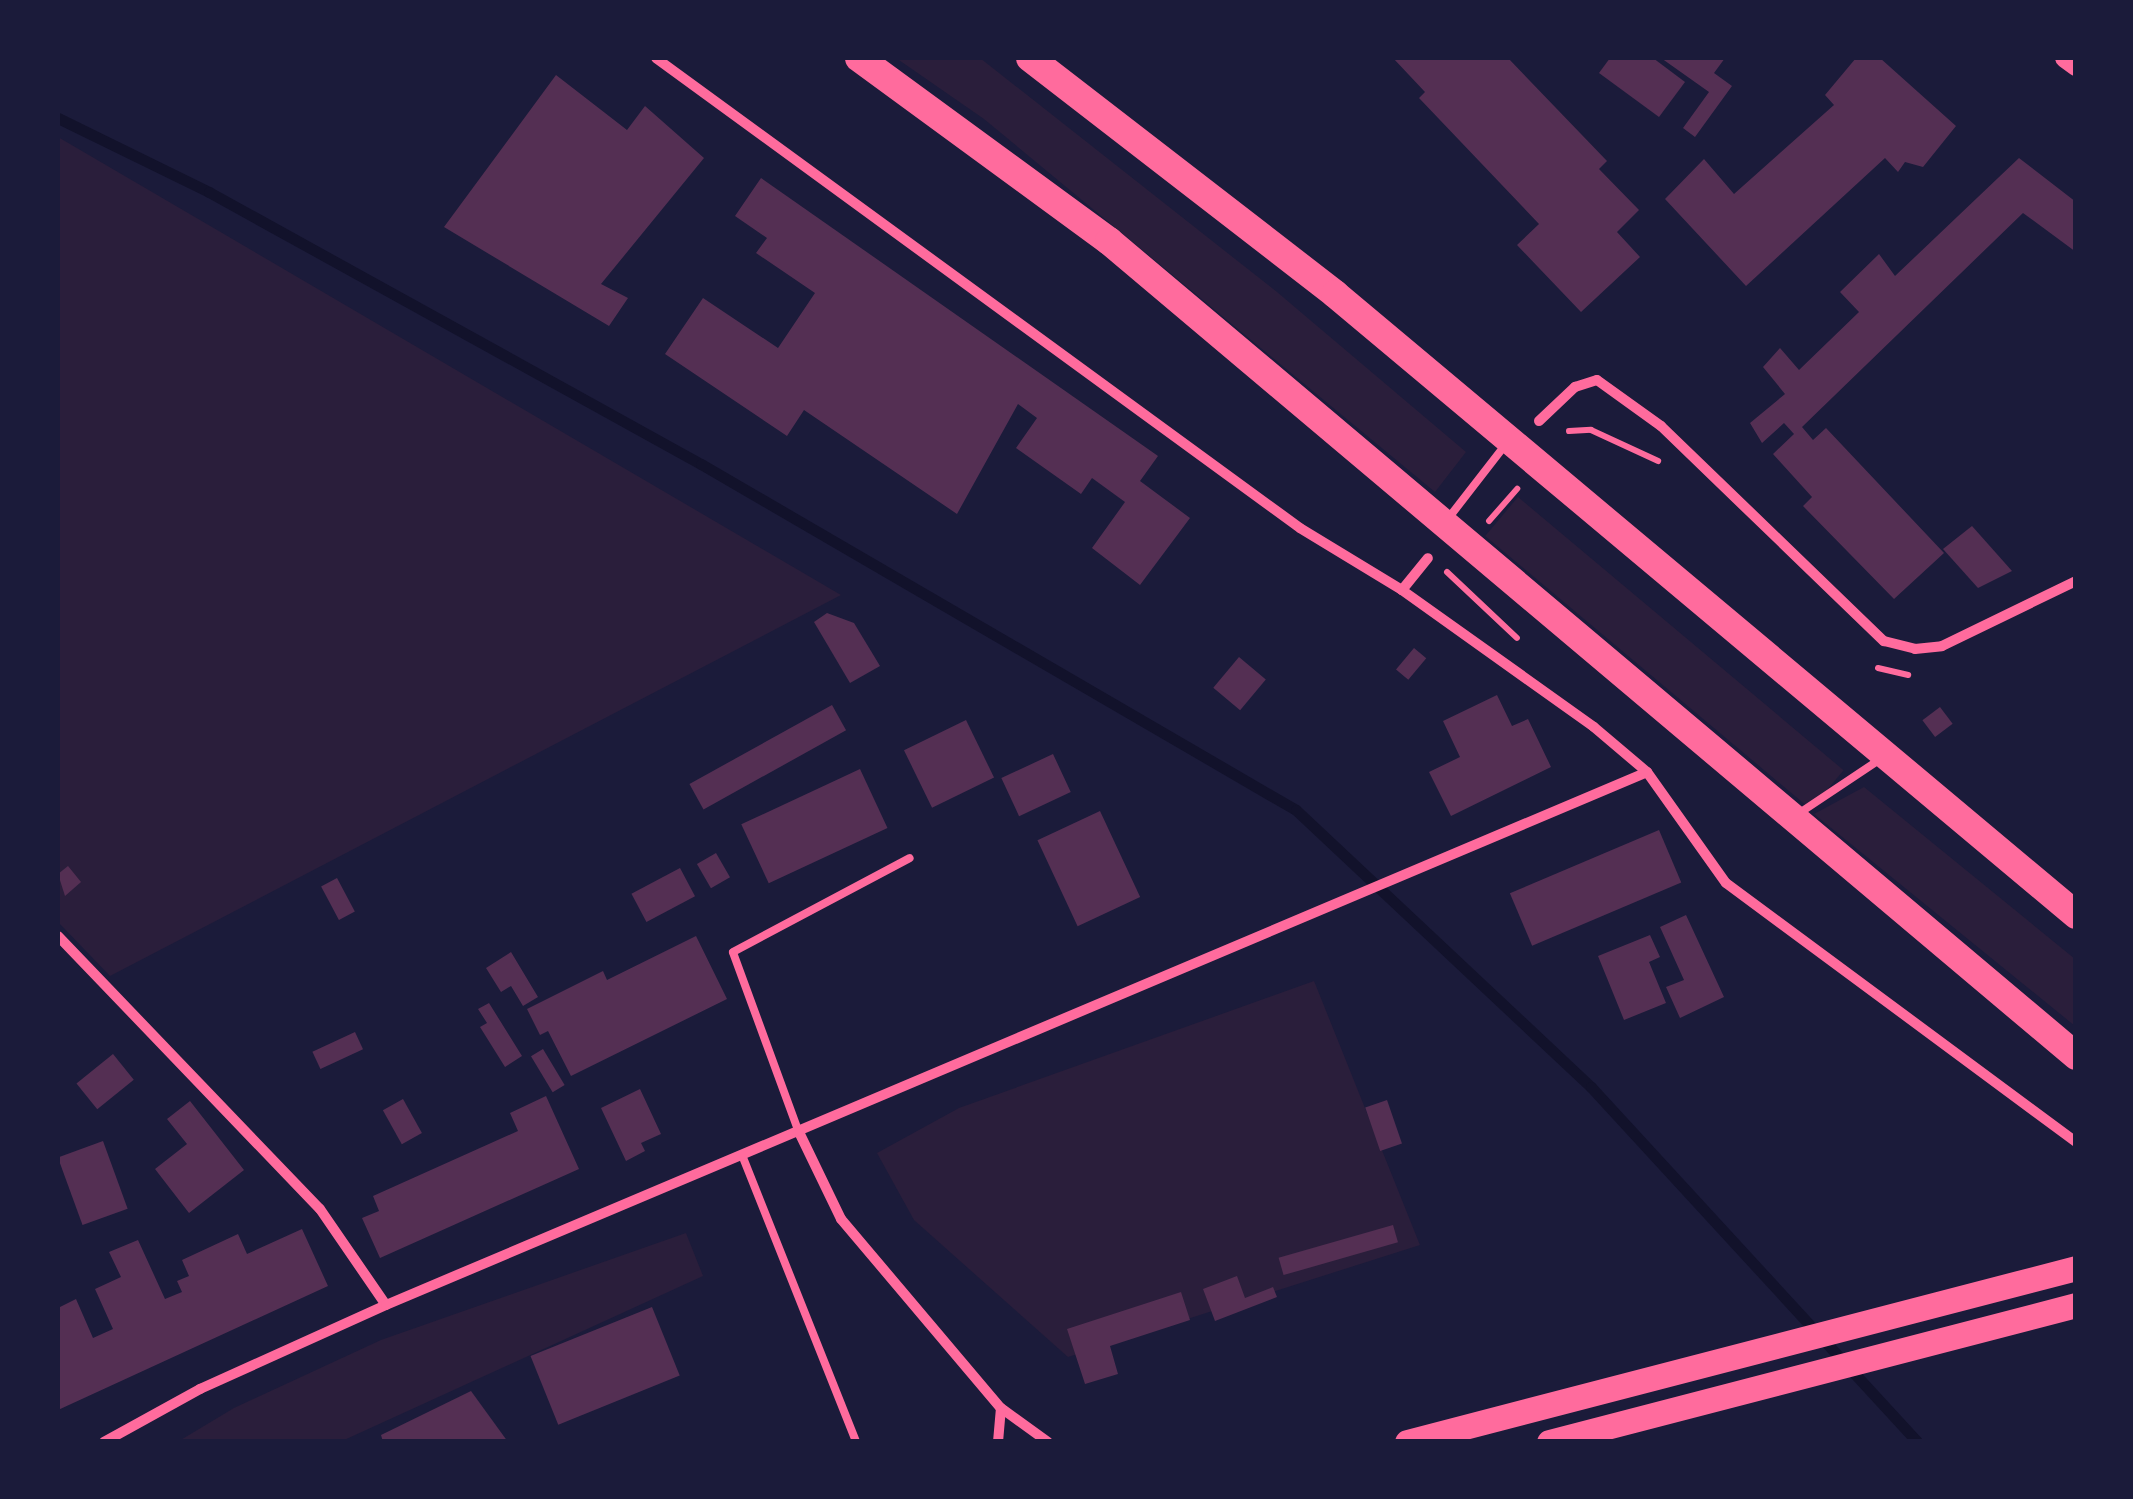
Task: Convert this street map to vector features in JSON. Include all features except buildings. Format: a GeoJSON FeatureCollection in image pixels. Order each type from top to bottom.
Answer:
{"type":"FeatureCollection","features":[{"type":"Feature","properties":{"kind":"highway"},"geometry":{"type":"LineString","coordinates":[[859,58],[1109,241],[2076,1056]]}},
{"type":"Feature","properties":{"kind":"highway"},"geometry":{"type":"LineString","coordinates":[[1030,58],[1335,294],[2076,914]]}},
{"type":"Feature","properties":{"kind":"main road"},"geometry":{"type":"LineString","coordinates":[[2065,58],[2076,66]]}},
{"type":"Feature","properties":{"kind":"main road"},"geometry":{"type":"LineString","coordinates":[[1407,1442],[2076,1268]]}},
{"type":"Feature","properties":{"kind":"main road"},"geometry":{"type":"LineString","coordinates":[[1549,1442],[2076,1305]]}},
{"type":"Feature","properties":{"kind":"street"},"geometry":{"type":"LineString","coordinates":[[656,58],[1300,528],[1402,590],[1647,772],[1726,883],[2076,1142]]}},
{"type":"Feature","properties":{"kind":"street"},"geometry":{"type":"LineString","coordinates":[[1539,421],[1575,387],[1597,380],[1661,426],[1884,641],[1914,649],[1942,646],[2076,582]]}},
{"type":"Feature","properties":{"kind":"street"},"geometry":{"type":"LineString","coordinates":[[1402,590],[1428,558]]}},
{"type":"Feature","properties":{"kind":"street"},"geometry":{"type":"LineString","coordinates":[[104,1442],[200,1389],[386,1304],[1647,772]]}},
{"type":"Feature","properties":{"kind":"street"},"geometry":{"type":"LineString","coordinates":[[58,936],[320,1209],[386,1304]]}},
{"type":"Feature","properties":{"kind":"street"},"geometry":{"type":"LineString","coordinates":[[798,1130],[841,1219],[1001,1408],[1048,1442]]}},
{"type":"Feature","properties":{"kind":"street"},"geometry":{"type":"LineString","coordinates":[[998,1442],[1001,1408]]}},
{"type":"Feature","properties":{"kind":"lane"},"geometry":{"type":"LineString","coordinates":[[1444,524],[1510,440]]}},
{"type":"Feature","properties":{"kind":"lane"},"geometry":{"type":"LineString","coordinates":[[1791,819],[1886,756]]}},
{"type":"Feature","properties":{"kind":"lane"},"geometry":{"type":"LineString","coordinates":[[798,1130],[733,952],[910,858]]}},
{"type":"Feature","properties":{"kind":"lane"},"geometry":{"type":"LineString","coordinates":[[742,1154],[856,1442]]}},
{"type":"Feature","properties":{"kind":"path"},"geometry":{"type":"LineString","coordinates":[[1558,442],[1571,428],[1591,430],[1672,468]]}},
{"type":"Feature","properties":{"kind":"path"},"geometry":{"type":"LineString","coordinates":[[1484,526],[1521,484]]}},
{"type":"Feature","properties":{"kind":"path"},"geometry":{"type":"LineString","coordinates":[[1459,555],[1446,569],[1452,582],[1525,644]]}},
{"type":"Feature","properties":{"kind":"path"},"geometry":{"type":"LineString","coordinates":[[1872,665],[1895,676],[1926,673]]}},
{"type":"Feature","properties":{"kind":"shaded area"},"geometry":{"type":"Polygon","coordinates":[[[896,58],[980,58],[1277,292],[1466,452],[1435,492],[984,119],[896,58]]]}},
{"type":"Feature","properties":{"kind":"shaded area"},"geometry":{"type":"Polygon","coordinates":[[[58,137],[841,595],[110,976],[58,922],[58,137]]]}},
{"type":"Feature","properties":{"kind":"shaded area"},"geometry":{"type":"Polygon","coordinates":[[[1518,497],[1844,770],[1811,809],[1485,536],[1518,497]]]}},
{"type":"Feature","properties":{"kind":"shaded area"},"geometry":{"type":"Polygon","coordinates":[[[1864,787],[2075,959],[2075,1026],[1814,814],[1864,787]]]}},
{"type":"Feature","properties":{"kind":"shaded area"},"geometry":{"type":"Polygon","coordinates":[[[1314,981],[1420,1245],[1068,1357],[914,1220],[877,1153],[959,1108],[1314,981]]]}},
{"type":"Feature","properties":{"kind":"shaded area"},"geometry":{"type":"Polygon","coordinates":[[[686,1233],[703,1276],[342,1441],[179,1441],[234,1408],[381,1340],[686,1233]]]}},
{"type":"Feature","properties":{"kind":"waterway"},"geometry":{"type":"LineString","coordinates":[[58,118],[209,192],[701,464],[1296,810],[1591,1087],[1917,1442]]}}]}
